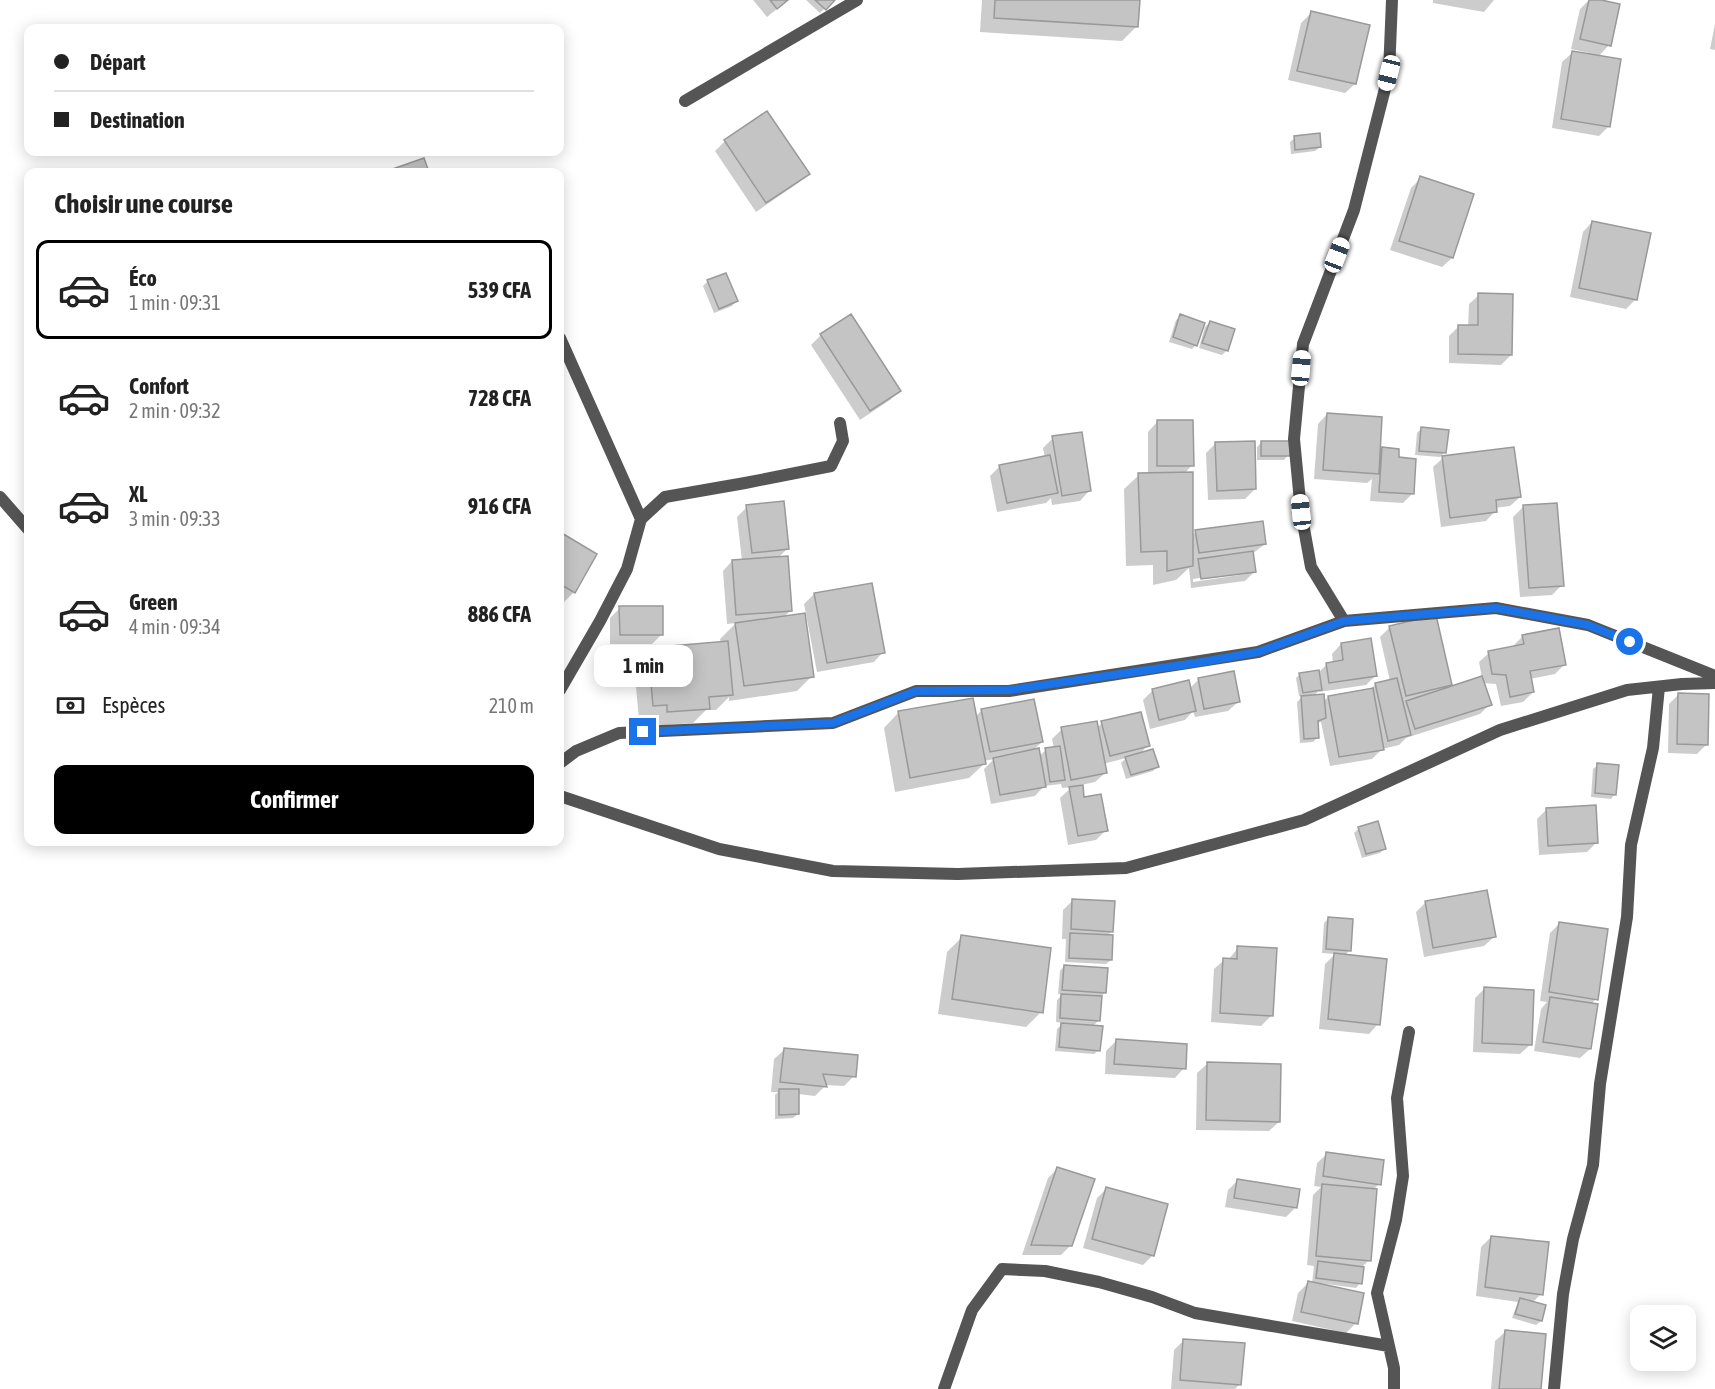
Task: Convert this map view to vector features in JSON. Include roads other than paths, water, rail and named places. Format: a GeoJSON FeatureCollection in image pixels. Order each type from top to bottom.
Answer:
{"type":"FeatureCollection","features":[{"type":"Feature","properties":{"kind":"street"},"geometry":{"type":"LineString","coordinates":[[685,101],[857,0]]}},
{"type":"Feature","properties":{"kind":"street"},"geometry":{"type":"LineString","coordinates":[[1344,621],[1311,567],[1301,512],[1294,439],[1303,344],[1354,210],[1389,73],[1392,0]]}},
{"type":"Feature","properties":{"kind":"street"},"geometry":{"type":"LineString","coordinates":[[564,347],[641,519]]}},
{"type":"Feature","properties":{"kind":"street"},"geometry":{"type":"LineString","coordinates":[[564,683],[627,568],[641,519],[666,497],[831,466],[843,441],[840,423]]}},
{"type":"Feature","properties":{"kind":"street"},"geometry":{"type":"LineString","coordinates":[[0,497],[24,524]]}},
{"type":"Feature","properties":{"kind":"street"},"geometry":{"type":"LineString","coordinates":[[564,760],[576,751],[619,733],[833,723],[916,691],[1009,690],[1258,652],[1344,621],[1496,608],[1588,625],[1715,676]]}},
{"type":"Feature","properties":{"kind":"street"},"geometry":{"type":"LineString","coordinates":[[564,797],[719,849],[833,871],[958,874],[1126,868],[1304,820],[1500,730],[1627,690],[1715,683]]}},
{"type":"Feature","properties":{"kind":"street"},"geometry":{"type":"LineString","coordinates":[[1554,1389],[1563,1294],[1573,1239],[1593,1165],[1600,1084],[1627,917],[1631,845],[1653,748],[1659,687]]}},
{"type":"Feature","properties":{"kind":"street"},"geometry":{"type":"LineString","coordinates":[[1394,1389],[1395,1368],[1377,1293],[1396,1220],[1403,1176],[1396,1098],[1409,1032]]}},
{"type":"Feature","properties":{"kind":"street"},"geometry":{"type":"LineString","coordinates":[[944,1389],[952,1372],[972,1310],[1002,1269],[1056,1273],[1152,1297],[1195,1313],[1389,1346]]}}]}
